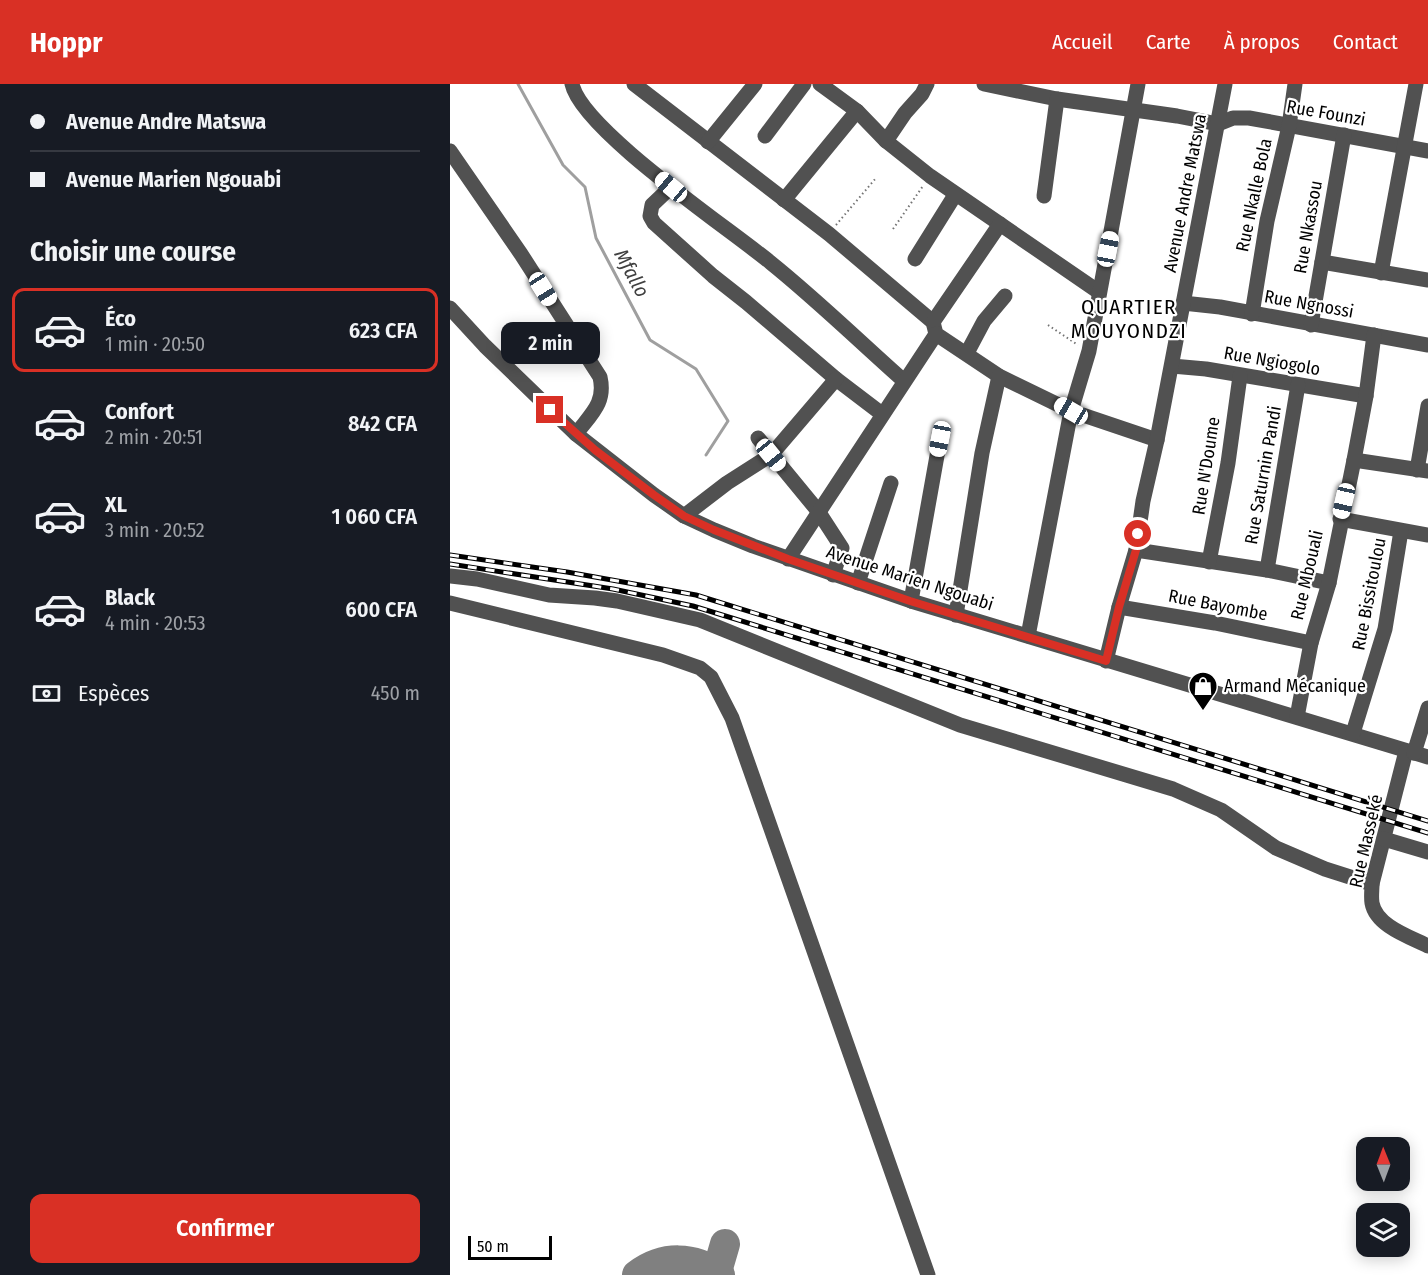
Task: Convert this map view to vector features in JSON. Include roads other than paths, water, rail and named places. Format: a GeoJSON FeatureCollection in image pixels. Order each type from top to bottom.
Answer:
{"type":"FeatureCollection","features":[{"type":"Feature","properties":{"kind":"street"},"geometry":{"type":"LineString","coordinates":[[572,84],[580,104],[600,126],[671,187],[771,263],[904,381]]}},
{"type":"Feature","properties":{"kind":"street"},"geometry":{"type":"LineString","coordinates":[[634,84],[828,234],[935,328],[999,376],[1071,411],[1157,440]]}},
{"type":"Feature","properties":{"kind":"street"},"geometry":{"type":"LineString","coordinates":[[708,142],[755,84]]}},
{"type":"Feature","properties":{"kind":"street"},"geometry":{"type":"LineString","coordinates":[[765,136],[804,84]]}},
{"type":"Feature","properties":{"kind":"street"},"geometry":{"type":"LineString","coordinates":[[820,84],[857,111],[886,141],[955,195],[1099,292]]}},
{"type":"Feature","properties":{"kind":"street"},"geometry":{"type":"LineString","coordinates":[[886,141],[927,84]]}},
{"type":"Feature","properties":{"kind":"street"},"geometry":{"type":"LineString","coordinates":[[984,84],[1057,99],[1218,124]]}},
{"type":"Feature","properties":{"kind":"street"},"geometry":{"type":"LineString","coordinates":[[1028,636],[1071,411],[1089,351],[1138,84]]}},
{"type":"Feature","properties":{"kind":"street","name":"Avenue Andre Matswa"},"geometry":{"type":"LineString","coordinates":[[1106,661],[1136,550],[1143,501],[1172,366],[1225,84]]}},
{"type":"Feature","properties":{"kind":"street","name":"Rue Nkalle Bola"},"geometry":{"type":"LineString","coordinates":[[1252,314],[1267,221],[1289,126],[1295,84]]}},
{"type":"Feature","properties":{"kind":"street"},"geometry":{"type":"LineString","coordinates":[[1381,273],[1406,148],[1416,84]]}},
{"type":"Feature","properties":{"kind":"street"},"geometry":{"type":"LineString","coordinates":[[1044,196],[1057,99]]}},
{"type":"Feature","properties":{"kind":"street"},"geometry":{"type":"LineString","coordinates":[[784,200],[857,111]]}},
{"type":"Feature","properties":{"kind":"street","name":"Rue Founzi"},"geometry":{"type":"LineString","coordinates":[[1218,124],[1233,118],[1248,118],[1428,151]]}},
{"type":"Feature","properties":{"kind":"street","name":"Rue Nkassou"},"geometry":{"type":"LineString","coordinates":[[1311,325],[1344,135]]}},
{"type":"Feature","properties":{"kind":"street"},"geometry":{"type":"LineString","coordinates":[[450,151],[521,254],[600,377],[603,389],[601,400],[576,434]]}},
{"type":"Feature","properties":{"kind":"street"},"geometry":{"type":"LineString","coordinates":[[671,187],[652,205],[650,216],[654,223],[713,276],[836,379],[882,414]]}},
{"type":"Feature","properties":{"kind":"street"},"geometry":{"type":"LineString","coordinates":[[915,259],[955,195]]}},
{"type":"Feature","properties":{"kind":"street"},"geometry":{"type":"LineString","coordinates":[[788,559],[904,381],[1000,224]]}},
{"type":"Feature","properties":{"kind":"street"},"geometry":{"type":"LineString","coordinates":[[1322,262],[1428,280]]}},
{"type":"Feature","properties":{"kind":"street"},"geometry":{"type":"LineString","coordinates":[[967,353],[984,321],[1005,296]]}},
{"type":"Feature","properties":{"kind":"street","name":"Rue Ngnossi"},"geometry":{"type":"LineString","coordinates":[[1183,303],[1220,307],[1428,345]]}},
{"type":"Feature","properties":{"kind":"street","name":"Avenue Marien Ngouabi"},"geometry":{"type":"LineString","coordinates":[[450,308],[485,346],[576,434],[684,516],[714,530],[788,559],[910,601],[1416,754]]}},
{"type":"Feature","properties":{"kind":"street","name":"Rue Mbouali"},"geometry":{"type":"LineString","coordinates":[[1297,717],[1311,643],[1329,583],[1340,519],[1354,460],[1374,335]]}},
{"type":"Feature","properties":{"kind":"street","name":"Rue Ngiogolo"},"geometry":{"type":"LineString","coordinates":[[1172,366],[1206,369],[1366,396]]}},
{"type":"Feature","properties":{"kind":"street"},"geometry":{"type":"LineString","coordinates":[[956,615],[982,453],[999,376]]}},
{"type":"Feature","properties":{"kind":"street","name":"Rue N'Doume"},"geometry":{"type":"LineString","coordinates":[[1209,562],[1228,463],[1240,376]]}},
{"type":"Feature","properties":{"kind":"street"},"geometry":{"type":"LineString","coordinates":[[684,516],[727,483],[771,455],[836,379]]}},
{"type":"Feature","properties":{"kind":"street","name":"Rue Saturnin Pandi"},"geometry":{"type":"LineString","coordinates":[[1267,570],[1298,385]]}},
{"type":"Feature","properties":{"kind":"street"},"geometry":{"type":"LineString","coordinates":[[1354,460],[1422,471],[1428,408]]}},
{"type":"Feature","properties":{"kind":"street"},"geometry":{"type":"LineString","coordinates":[[758,438],[818,511],[842,548],[833,575]]}},
{"type":"Feature","properties":{"kind":"street"},"geometry":{"type":"LineString","coordinates":[[910,601],[940,439]]}},
{"type":"Feature","properties":{"kind":"street"},"geometry":{"type":"LineString","coordinates":[[858,583],[891,483]]}},
{"type":"Feature","properties":{"kind":"street"},"geometry":{"type":"LineString","coordinates":[[1340,519],[1428,536]]}},
{"type":"Feature","properties":{"kind":"street","name":"Rue Bissitoulou"},"geometry":{"type":"LineString","coordinates":[[1353,734],[1385,629],[1401,531]]}},
{"type":"Feature","properties":{"kind":"street"},"geometry":{"type":"LineString","coordinates":[[1136,550],[1267,570],[1329,583]]}},
{"type":"Feature","properties":{"kind":"street"},"geometry":{"type":"LineString","coordinates":[[450,576],[477,579],[549,595],[595,598],[700,620],[960,725],[1173,789],[1221,810],[1276,848],[1324,869],[1372,884]]}},
{"type":"Feature","properties":{"kind":"street"},"geometry":{"type":"LineString","coordinates":[[450,603],[663,654],[700,668],[711,677],[732,718],[928,1275]]}},
{"type":"Feature","properties":{"kind":"street","name":"Rue Bayombe"},"geometry":{"type":"LineString","coordinates":[[1119,607],[1215,623],[1311,643]]}},
{"type":"Feature","properties":{"kind":"street","name":"Rue Masseké"},"geometry":{"type":"LineString","coordinates":[[1428,708],[1416,754],[1384,839],[1372,884],[1372,903],[1376,914],[1384,923],[1428,946]]}},
{"type":"Feature","properties":{"kind":"street"},"geometry":{"type":"LineString","coordinates":[[1384,839],[1428,852]]}},
{"type":"Feature","properties":{"kind":"waterway","name":"Mfallo"},"geometry":{"type":"LineString","coordinates":[[518,84],[563,165],[585,187],[596,238],[650,340],[696,369],[728,421],[706,455]]}},
{"type":"Feature","properties":{"kind":"railway"},"geometry":{"type":"LineString","coordinates":[[450,555],[567,572],[696,595],[1428,821]]}},
{"type":"Feature","properties":{"kind":"railway"},"geometry":{"type":"LineString","coordinates":[[450,564],[613,589],[693,606],[1428,833]]}},
{"type":"Feature","properties":{"kind":"place","name":"Armand Mécanique"},"geometry":{"type":"Point","coordinates":[1203,712]}},
{"type":"Feature","properties":{"kind":"district","name":"QUARTIER MOUYONDZI"},"geometry":{"type":"Point","coordinates":[1129,319]}}]}
